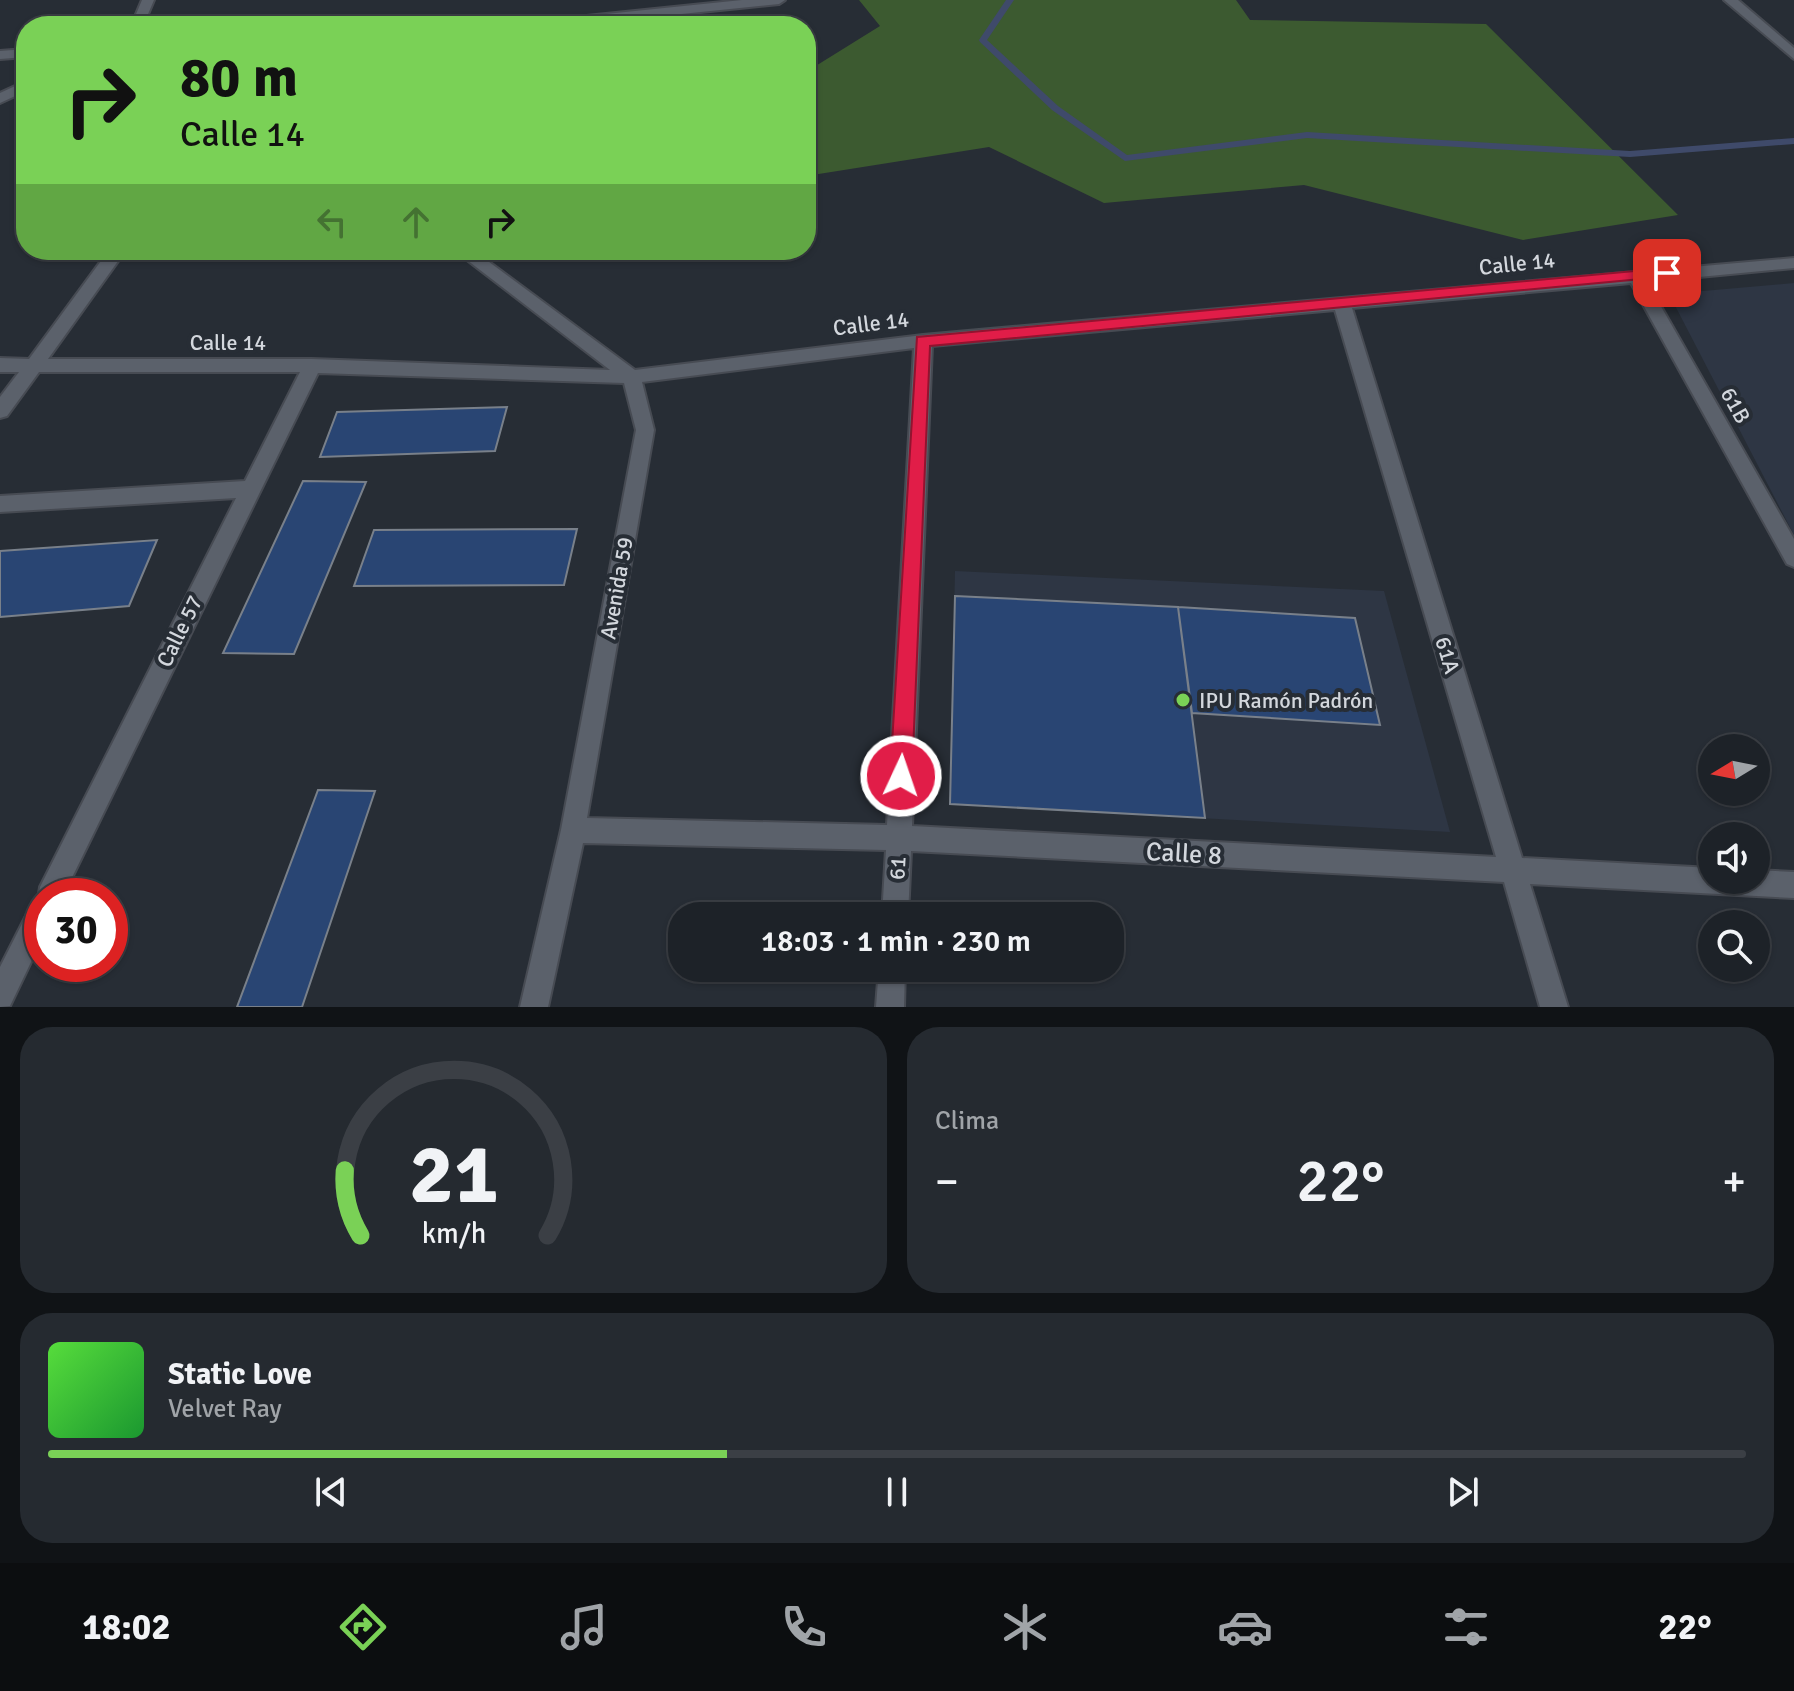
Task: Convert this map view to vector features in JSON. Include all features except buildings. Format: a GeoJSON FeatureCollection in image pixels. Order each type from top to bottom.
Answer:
{"type":"FeatureCollection","features":[{"type":"Feature","properties":{"kind":"street"},"geometry":{"type":"LineString","coordinates":[[615,16],[779,0]]}},
{"type":"Feature","properties":{"kind":"street"},"geometry":{"type":"LineString","coordinates":[[1730,0],[1794,55]]}},
{"type":"Feature","properties":{"kind":"street"},"geometry":{"type":"LineString","coordinates":[[0,411],[111,260]]}},
{"type":"Feature","properties":{"kind":"street"},"geometry":{"type":"LineString","coordinates":[[475,260],[632,377]]}},
{"type":"Feature","properties":{"kind":"street","name":"Calle 14"},"geometry":{"type":"LineString","coordinates":[[0,365],[312,366],[632,377],[923,341],[1794,263]]}},
{"type":"Feature","properties":{"kind":"street","name":"61B"},"geometry":{"type":"LineString","coordinates":[[1635,275],[1788,538],[1794,558]]}},
{"type":"Feature","properties":{"kind":"street","name":"61A"},"geometry":{"type":"LineString","coordinates":[[1342,304],[1554,1007]]}},
{"type":"Feature","properties":{"kind":"street","name":"61"},"geometry":{"type":"LineString","coordinates":[[896,902],[923,341]]}},
{"type":"Feature","properties":{"kind":"street","name":"Calle 57"},"geometry":{"type":"LineString","coordinates":[[58,878],[312,366]]}},
{"type":"Feature","properties":{"kind":"street","name":"Avenida 59"},"geometry":{"type":"LineString","coordinates":[[534,1007],[573,830],[645,430],[632,377]]}},
{"type":"Feature","properties":{"kind":"street"},"geometry":{"type":"LineString","coordinates":[[0,504],[249,489]]}},
{"type":"Feature","properties":{"kind":"street","name":"Calle 8"},"geometry":{"type":"LineString","coordinates":[[573,830],[898,838],[1794,885]]}},
{"type":"Feature","properties":{"kind":"street"},"geometry":{"type":"LineString","coordinates":[[0,996],[24,947]]}},
{"type":"Feature","properties":{"kind":"street"},"geometry":{"type":"LineString","coordinates":[[890,1007],[891,982]]}},
{"type":"Feature","properties":{"kind":"shaded area"},"geometry":{"type":"Polygon","coordinates":[[[1794,283],[1794,535],[1669,294],[1794,283]]]}},
{"type":"Feature","properties":{"kind":"shaded area","name":"IPU Ramón Padrón"},"geometry":{"type":"Polygon","coordinates":[[[955,571],[1384,591],[1450,832],[950,804],[955,571]]]}},
{"type":"Feature","properties":{"kind":"green space"},"geometry":{"type":"Polygon","coordinates":[[[859,0],[1236,0],[1250,20],[1486,24],[1678,215],[1523,240],[1304,185],[1104,203],[989,147],[816,174],[816,66],[880,26],[859,0]]]}},
{"type":"Feature","properties":{"kind":"waterway"},"geometry":{"type":"LineString","coordinates":[[1010,0],[983,40],[1055,108],[1125,158],[1307,135],[1630,154],[1794,141]]}},
{"type":"Feature","properties":{"kind":"place","name":"IPU Ramón Padrón"},"geometry":{"type":"Point","coordinates":[1183,700]}},
{"type":"Feature","properties":{"kind":"route"},"geometry":{"type":"LineString","coordinates":[[901,776],[923,341],[1667,273]]}}]}
